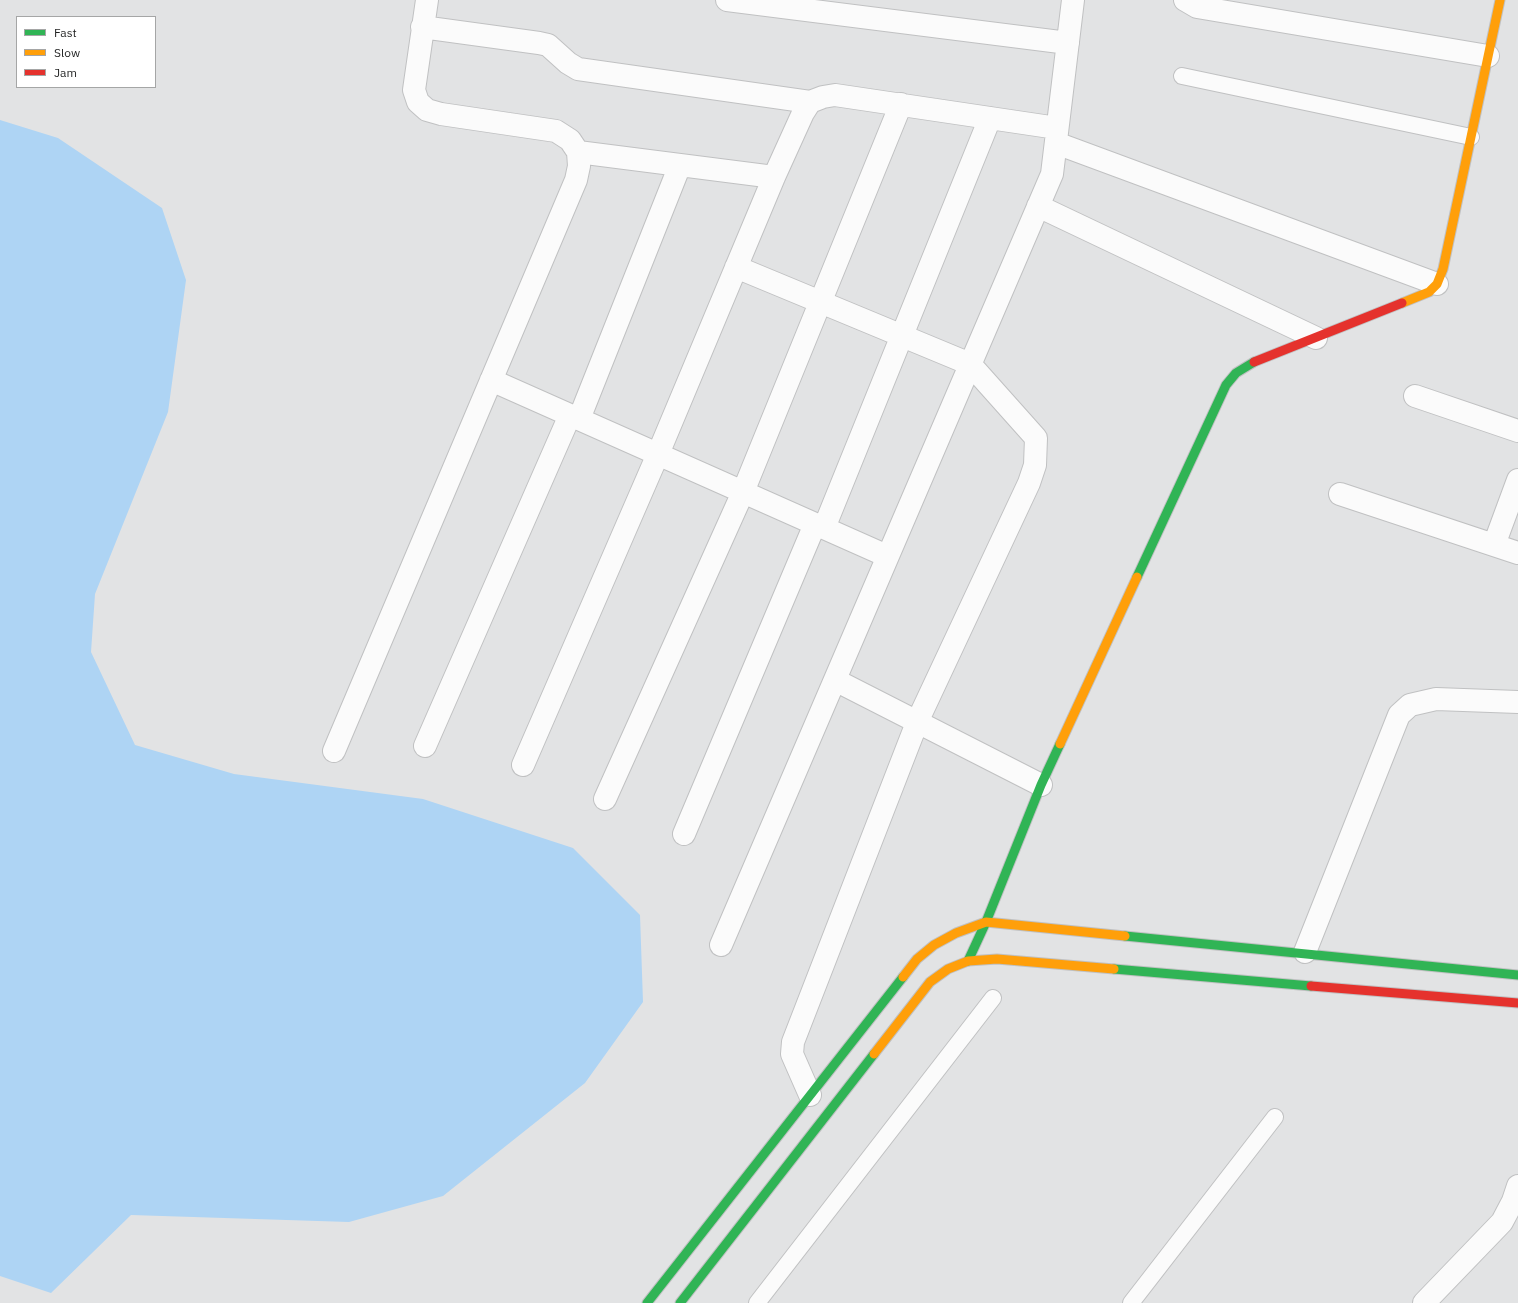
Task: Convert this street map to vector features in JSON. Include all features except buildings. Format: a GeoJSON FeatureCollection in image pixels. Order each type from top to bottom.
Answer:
{"type":"FeatureCollection","features":[{"type":"Feature","properties":{"kind":"street"},"geometry":{"type":"LineString","coordinates":[[334,751],[576,180],[579,166],[578,152],[570,140],[556,131],[441,114],[427,110],[418,102],[414,90],[422,26],[427,0]]}},
{"type":"Feature","properties":{"kind":"street"},"geometry":{"type":"LineString","coordinates":[[727,0],[1068,43]]}},
{"type":"Feature","properties":{"kind":"street"},"geometry":{"type":"LineString","coordinates":[[721,945],[1052,174],[1074,0]]}},
{"type":"Feature","properties":{"kind":"street"},"geometry":{"type":"LineString","coordinates":[[1185,0],[1197,7],[1488,56]]}},
{"type":"Feature","properties":{"kind":"street"},"geometry":{"type":"LineString","coordinates":[[968,961],[986,922],[1041,785],[1226,385],[1236,373],[1250,364],[1416,298],[1429,292],[1437,284],[1443,269],[1500,0]]}},
{"type":"Feature","properties":{"kind":"street"},"geometry":{"type":"LineString","coordinates":[[422,26],[539,42],[552,48],[568,63],[578,69],[810,102],[823,97],[835,96],[901,104],[990,118],[1056,136],[1437,284]]}},
{"type":"Feature","properties":{"kind":"street"},"geometry":{"type":"LineString","coordinates":[[523,765],[658,454],[774,177],[803,113],[810,102]]}},
{"type":"Feature","properties":{"kind":"street"},"geometry":{"type":"LineString","coordinates":[[604,799],[743,492],[901,104]]}},
{"type":"Feature","properties":{"kind":"street"},"geometry":{"type":"LineString","coordinates":[[684,834],[820,526],[902,335],[990,118]]}},
{"type":"Feature","properties":{"kind":"street"},"geometry":{"type":"LineString","coordinates":[[578,152],[774,177]]}},
{"type":"Feature","properties":{"kind":"street"},"geometry":{"type":"LineString","coordinates":[[425,746],[574,417],[680,165]]}},
{"type":"Feature","properties":{"kind":"street"},"geometry":{"type":"LineString","coordinates":[[1038,206],[1316,338]]}},
{"type":"Feature","properties":{"kind":"street"},"geometry":{"type":"LineString","coordinates":[[736,267],[970,364],[1036,438],[1035,465],[1029,483],[918,720],[793,1042],[792,1054],[810,1095]]}},
{"type":"Feature","properties":{"kind":"street"},"geometry":{"type":"LineString","coordinates":[[491,380],[888,556]]}},
{"type":"Feature","properties":{"kind":"street"},"geometry":{"type":"LineString","coordinates":[[1415,396],[1518,430]]}},
{"type":"Feature","properties":{"kind":"street"},"geometry":{"type":"LineString","coordinates":[[1494,545],[1518,480]]}},
{"type":"Feature","properties":{"kind":"street"},"geometry":{"type":"LineString","coordinates":[[1340,494],[1518,553]]}},
{"type":"Feature","properties":{"kind":"street"},"geometry":{"type":"LineString","coordinates":[[835,680],[918,720],[1041,785]]}},
{"type":"Feature","properties":{"kind":"street"},"geometry":{"type":"LineString","coordinates":[[1305,952],[1399,715],[1410,705],[1436,699],[1518,702]]}},
{"type":"Feature","properties":{"kind":"street"},"geometry":{"type":"LineString","coordinates":[[647,1303],[917,959],[934,946],[956,934],[986,922],[1305,952],[1518,975]]}},
{"type":"Feature","properties":{"kind":"street"},"geometry":{"type":"LineString","coordinates":[[680,1303],[930,982],[948,969],[968,961],[997,959],[1518,1003]]}},
{"type":"Feature","properties":{"kind":"street"},"geometry":{"type":"LineString","coordinates":[[1424,1303],[1502,1222],[1513,1201],[1518,1186]]}},
{"type":"Feature","properties":{"kind":"lane"},"geometry":{"type":"LineString","coordinates":[[1182,76],[1471,137]]}},
{"type":"Feature","properties":{"kind":"lane"},"geometry":{"type":"LineString","coordinates":[[757,1303],[993,998]]}},
{"type":"Feature","properties":{"kind":"lane"},"geometry":{"type":"LineString","coordinates":[[1131,1303],[1275,1117]]}},
{"type":"Feature","properties":{"kind":"water"},"geometry":{"type":"Polygon","coordinates":[[[0,120],[58,138],[162,208],[186,280],[168,412],[95,594],[91,652],[135,745],[234,774],[423,799],[573,848],[640,915],[643,1002],[585,1083],[443,1196],[349,1222],[131,1215],[51,1293],[0,1276],[0,120]]]}},
{"type":"Feature","properties":{"kind":"traffic: fast"},"geometry":{"type":"LineString","coordinates":[[1137,577],[1226,385],[1236,373],[1254,362]]}},
{"type":"Feature","properties":{"kind":"traffic: fast"},"geometry":{"type":"LineString","coordinates":[[968,961],[986,922],[1041,785],[1060,744]]}},
{"type":"Feature","properties":{"kind":"traffic: fast"},"geometry":{"type":"LineString","coordinates":[[1125,936],[1518,975]]}},
{"type":"Feature","properties":{"kind":"traffic: fast"},"geometry":{"type":"LineString","coordinates":[[1114,969],[1311,986]]}},
{"type":"Feature","properties":{"kind":"traffic: fast"},"geometry":{"type":"LineString","coordinates":[[647,1303],[903,977]]}},
{"type":"Feature","properties":{"kind":"traffic: fast"},"geometry":{"type":"LineString","coordinates":[[680,1303],[874,1054]]}},
{"type":"Feature","properties":{"kind":"traffic: slow"},"geometry":{"type":"LineString","coordinates":[[1402,303],[1429,292],[1437,284],[1443,269],[1500,0]]}},
{"type":"Feature","properties":{"kind":"traffic: slow"},"geometry":{"type":"LineString","coordinates":[[1060,744],[1137,577]]}},
{"type":"Feature","properties":{"kind":"traffic: slow"},"geometry":{"type":"LineString","coordinates":[[903,977],[917,959],[934,945],[956,933],[986,922],[1125,936]]}},
{"type":"Feature","properties":{"kind":"traffic: slow"},"geometry":{"type":"LineString","coordinates":[[874,1054],[930,982],[948,969],[968,961],[997,959],[1114,969]]}},
{"type":"Feature","properties":{"kind":"traffic: jam"},"geometry":{"type":"LineString","coordinates":[[1254,362],[1402,303]]}},
{"type":"Feature","properties":{"kind":"traffic: jam"},"geometry":{"type":"LineString","coordinates":[[1311,986],[1518,1003]]}}]}
